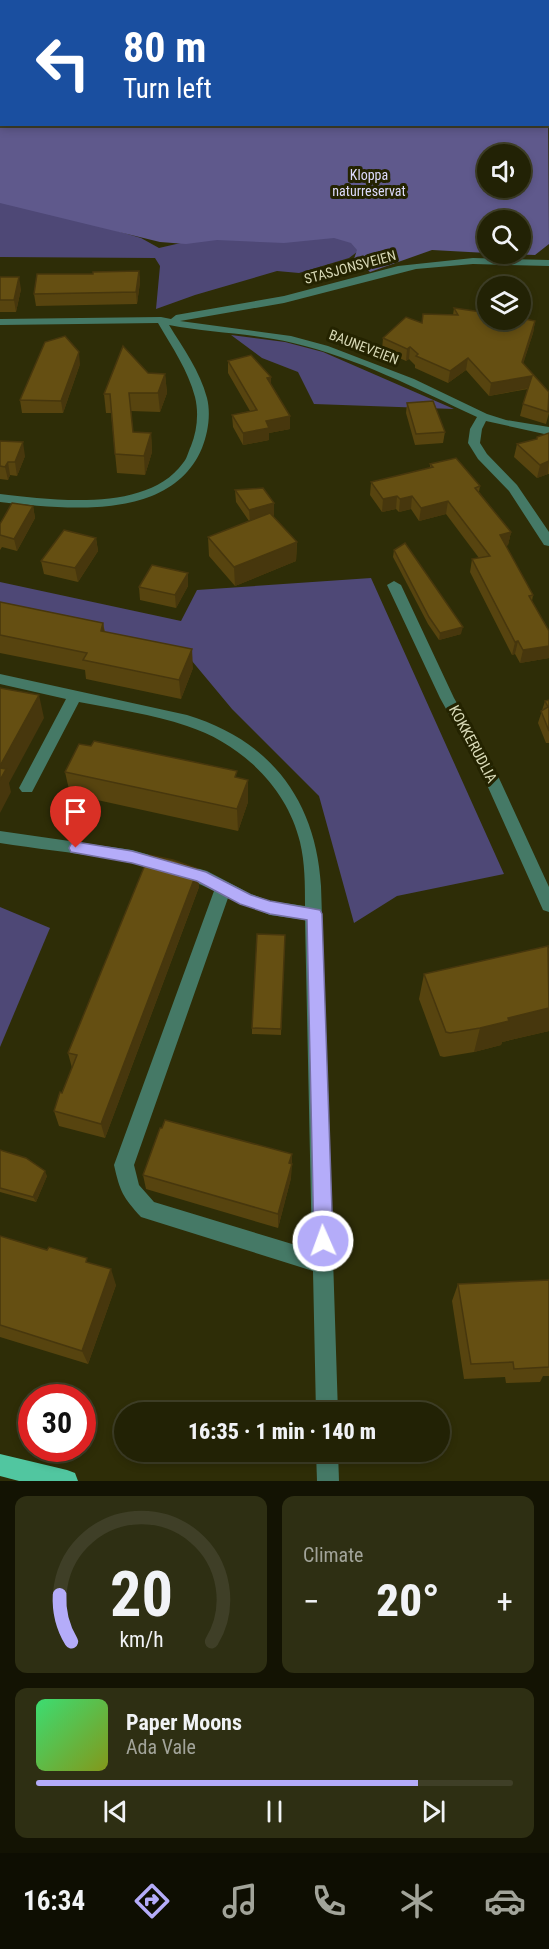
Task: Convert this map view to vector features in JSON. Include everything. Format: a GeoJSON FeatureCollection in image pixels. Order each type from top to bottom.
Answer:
{"type":"FeatureCollection","features":[{"type":"Feature","properties":{"kind":"main road"},"geometry":{"type":"LineString","coordinates":[[0,1465],[67,1481]]}},
{"type":"Feature","properties":{"kind":"street","name":"STASJONSVEIEN"},"geometry":{"type":"LineString","coordinates":[[0,322],[161,320],[229,311],[272,302],[399,269],[437,264],[549,263]]}},
{"type":"Feature","properties":{"kind":"street","name":"BAUNEVEIEN"},"geometry":{"type":"LineString","coordinates":[[161,320],[291,339],[324,348],[410,381],[483,416],[504,423],[549,431]]}},
{"type":"Feature","properties":{"kind":"street"},"geometry":{"type":"LineString","coordinates":[[0,498],[89,503],[127,500],[152,492],[177,479],[196,454],[204,417],[201,396],[161,320]]}},
{"type":"Feature","properties":{"kind":"street"},"geometry":{"type":"LineString","coordinates":[[483,416],[476,429],[474,443],[482,456],[513,488],[549,542]]}},
{"type":"Feature","properties":{"kind":"street","name":"KOKKERUDLIA"},"geometry":{"type":"LineString","coordinates":[[394,585],[447,698],[490,776],[549,905]]}},
{"type":"Feature","properties":{"kind":"street"},"geometry":{"type":"LineString","coordinates":[[0,679],[187,720],[212,728],[239,744],[262,762],[298,812],[307,836],[311,859],[314,914],[327,1402]]}},
{"type":"Feature","properties":{"kind":"street"},"geometry":{"type":"LineString","coordinates":[[27,788],[75,696]]}},
{"type":"Feature","properties":{"kind":"street"},"geometry":{"type":"LineString","coordinates":[[0,837],[132,857],[201,876],[270,908],[314,914]]}},
{"type":"Feature","properties":{"kind":"street"},"geometry":{"type":"LineString","coordinates":[[223,888],[124,1165],[129,1190],[148,1210],[324,1264]]}},
{"type":"Feature","properties":{"kind":"street"},"geometry":{"type":"LineString","coordinates":[[327,1462],[328,1481]]}},
{"type":"Feature","properties":{"kind":"green space","name":"Kloppa naturreservat"},"geometry":{"type":"Polygon","coordinates":[[[0,126],[34,126],[477,153],[477,162],[349,258],[299,273],[277,271],[156,309],[160,266],[155,258],[0,257],[0,196],[141,238],[159,248],[224,233],[0,176],[0,126]]]}},
{"type":"Feature","properties":{"kind":"green space","name":"Kloppa naturreservat"},"geometry":{"type":"Polygon","coordinates":[[[0,126],[548,126],[549,244],[535,255],[531,255],[531,210],[477,210],[477,252],[432,250],[370,272],[354,259],[357,250],[351,243],[334,238],[284,243],[217,240],[186,244],[160,242],[0,203],[0,126]]]}},
{"type":"Feature","properties":{"kind":"green space"},"geometry":{"type":"Polygon","coordinates":[[[231,335],[285,342],[323,352],[454,409],[314,404],[298,372],[262,358],[231,335]]]}},
{"type":"Feature","properties":{"kind":"green space"},"geometry":{"type":"Polygon","coordinates":[[[371,578],[504,874],[397,896],[354,923],[319,796],[232,709],[187,655],[0,612],[0,582],[181,621],[197,590],[371,578]]]}},
{"type":"Feature","properties":{"kind":"green space"},"geometry":{"type":"Polygon","coordinates":[[[0,907],[50,928],[0,1047],[0,907]]]}},
{"type":"Feature","properties":{"kind":"building"},"geometry":{"type":"Polygon","coordinates":[[[139,271],[136,292],[34,294],[37,274],[139,271]]]}},
{"type":"Feature","properties":{"kind":"building"},"geometry":{"type":"Polygon","coordinates":[[[0,277],[19,277],[14,300],[0,300],[0,277]]]}},
{"type":"Feature","properties":{"kind":"building"},"geometry":{"type":"Polygon","coordinates":[[[454,308],[477,311],[477,330],[531,330],[531,320],[535,321],[522,362],[549,392],[548,412],[523,404],[532,376],[491,383],[468,358],[450,371],[416,356],[418,354],[410,347],[407,349],[383,338],[406,317],[422,323],[423,314],[458,315],[454,308]]]}},
{"type":"Feature","properties":{"kind":"building"},"geometry":{"type":"Polygon","coordinates":[[[65,336],[79,352],[61,401],[20,400],[45,342],[65,336]]]}},
{"type":"Feature","properties":{"kind":"building"},"geometry":{"type":"Polygon","coordinates":[[[123,346],[148,373],[165,374],[158,393],[129,393],[133,432],[151,433],[144,456],[115,454],[110,394],[104,394],[123,346]]]}},
{"type":"Feature","properties":{"kind":"building"},"geometry":{"type":"Polygon","coordinates":[[[251,355],[271,377],[267,378],[290,416],[266,421],[269,428],[243,433],[232,415],[257,410],[228,361],[251,355]]]}},
{"type":"Feature","properties":{"kind":"building"},"geometry":{"type":"Polygon","coordinates":[[[433,401],[445,432],[416,434],[407,403],[433,401]]]}},
{"type":"Feature","properties":{"kind":"building"},"geometry":{"type":"Polygon","coordinates":[[[549,433],[549,461],[540,465],[517,444],[537,439],[549,433]]]}},
{"type":"Feature","properties":{"kind":"building"},"geometry":{"type":"Polygon","coordinates":[[[0,441],[23,442],[15,462],[8,462],[5,467],[0,466],[0,441]]]}},
{"type":"Feature","properties":{"kind":"building"},"geometry":{"type":"Polygon","coordinates":[[[456,458],[480,486],[475,488],[511,532],[500,535],[533,595],[529,596],[549,631],[549,646],[523,650],[518,641],[515,642],[472,559],[490,556],[448,501],[421,508],[412,496],[383,499],[371,482],[433,467],[430,464],[456,458]]]}},
{"type":"Feature","properties":{"kind":"building"},"geometry":{"type":"Polygon","coordinates":[[[263,488],[274,503],[249,510],[235,490],[263,488]]]}},
{"type":"Feature","properties":{"kind":"building"},"geometry":{"type":"Polygon","coordinates":[[[12,503],[33,506],[14,539],[0,535],[0,524],[12,503]]]}},
{"type":"Feature","properties":{"kind":"building"},"geometry":{"type":"Polygon","coordinates":[[[270,513],[297,542],[234,567],[208,537],[270,513]]]}},
{"type":"Feature","properties":{"kind":"building"},"geometry":{"type":"Polygon","coordinates":[[[64,530],[96,538],[75,568],[41,561],[64,530]]]}},
{"type":"Feature","properties":{"kind":"building"},"geometry":{"type":"Polygon","coordinates":[[[405,543],[463,627],[440,633],[429,617],[394,550],[405,543]]]}},
{"type":"Feature","properties":{"kind":"building"},"geometry":{"type":"Polygon","coordinates":[[[152,565],[188,573],[175,595],[139,587],[152,565]]]}},
{"type":"Feature","properties":{"kind":"building"},"geometry":{"type":"Polygon","coordinates":[[[0,602],[103,623],[101,631],[192,649],[179,680],[83,660],[87,653],[0,635],[0,602]]]}},
{"type":"Feature","properties":{"kind":"building"},"geometry":{"type":"Polygon","coordinates":[[[0,688],[39,695],[0,766],[0,688]]]}},
{"type":"Feature","properties":{"kind":"building"},"geometry":{"type":"Polygon","coordinates":[[[549,700],[549,731],[541,711],[548,707],[545,701],[549,700]]]}},
{"type":"Feature","properties":{"kind":"building"},"geometry":{"type":"Polygon","coordinates":[[[94,741],[237,771],[235,777],[248,780],[237,809],[65,772],[79,744],[91,746],[94,741]]]}},
{"type":"Feature","properties":{"kind":"building"},"geometry":{"type":"Polygon","coordinates":[[[0,768],[6,769],[0,780],[0,768]]]}},
{"type":"Feature","properties":{"kind":"building"},"geometry":{"type":"Polygon","coordinates":[[[149,855],[198,869],[101,1124],[54,1111],[77,1055],[68,1053],[149,855]]]}},
{"type":"Feature","properties":{"kind":"building"},"geometry":{"type":"Polygon","coordinates":[[[257,934],[285,935],[281,1029],[252,1028],[257,934]]]}},
{"type":"Feature","properties":{"kind":"building"},"geometry":{"type":"Polygon","coordinates":[[[548,946],[549,1008],[508,1018],[509,1021],[480,1028],[446,1032],[424,974],[548,946]]]}},
{"type":"Feature","properties":{"kind":"building"},"geometry":{"type":"Polygon","coordinates":[[[165,1120],[292,1154],[289,1163],[292,1164],[278,1214],[143,1175],[165,1120]]]}},
{"type":"Feature","properties":{"kind":"building"},"geometry":{"type":"Polygon","coordinates":[[[0,1150],[26,1158],[45,1171],[33,1197],[0,1188],[0,1150]]]}},
{"type":"Feature","properties":{"kind":"building"},"geometry":{"type":"Polygon","coordinates":[[[0,1236],[47,1250],[49,1247],[87,1258],[86,1262],[111,1269],[82,1351],[0,1325],[0,1236]]]}},
{"type":"Feature","properties":{"kind":"building"},"geometry":{"type":"Polygon","coordinates":[[[549,1280],[549,1367],[514,1369],[513,1362],[471,1364],[458,1284],[549,1280]]]}},
{"type":"Feature","properties":{"kind":"route"},"geometry":{"type":"LineString","coordinates":[[76,848],[132,857],[201,876],[245,899],[270,908],[314,914],[323,1241]]}}]}
